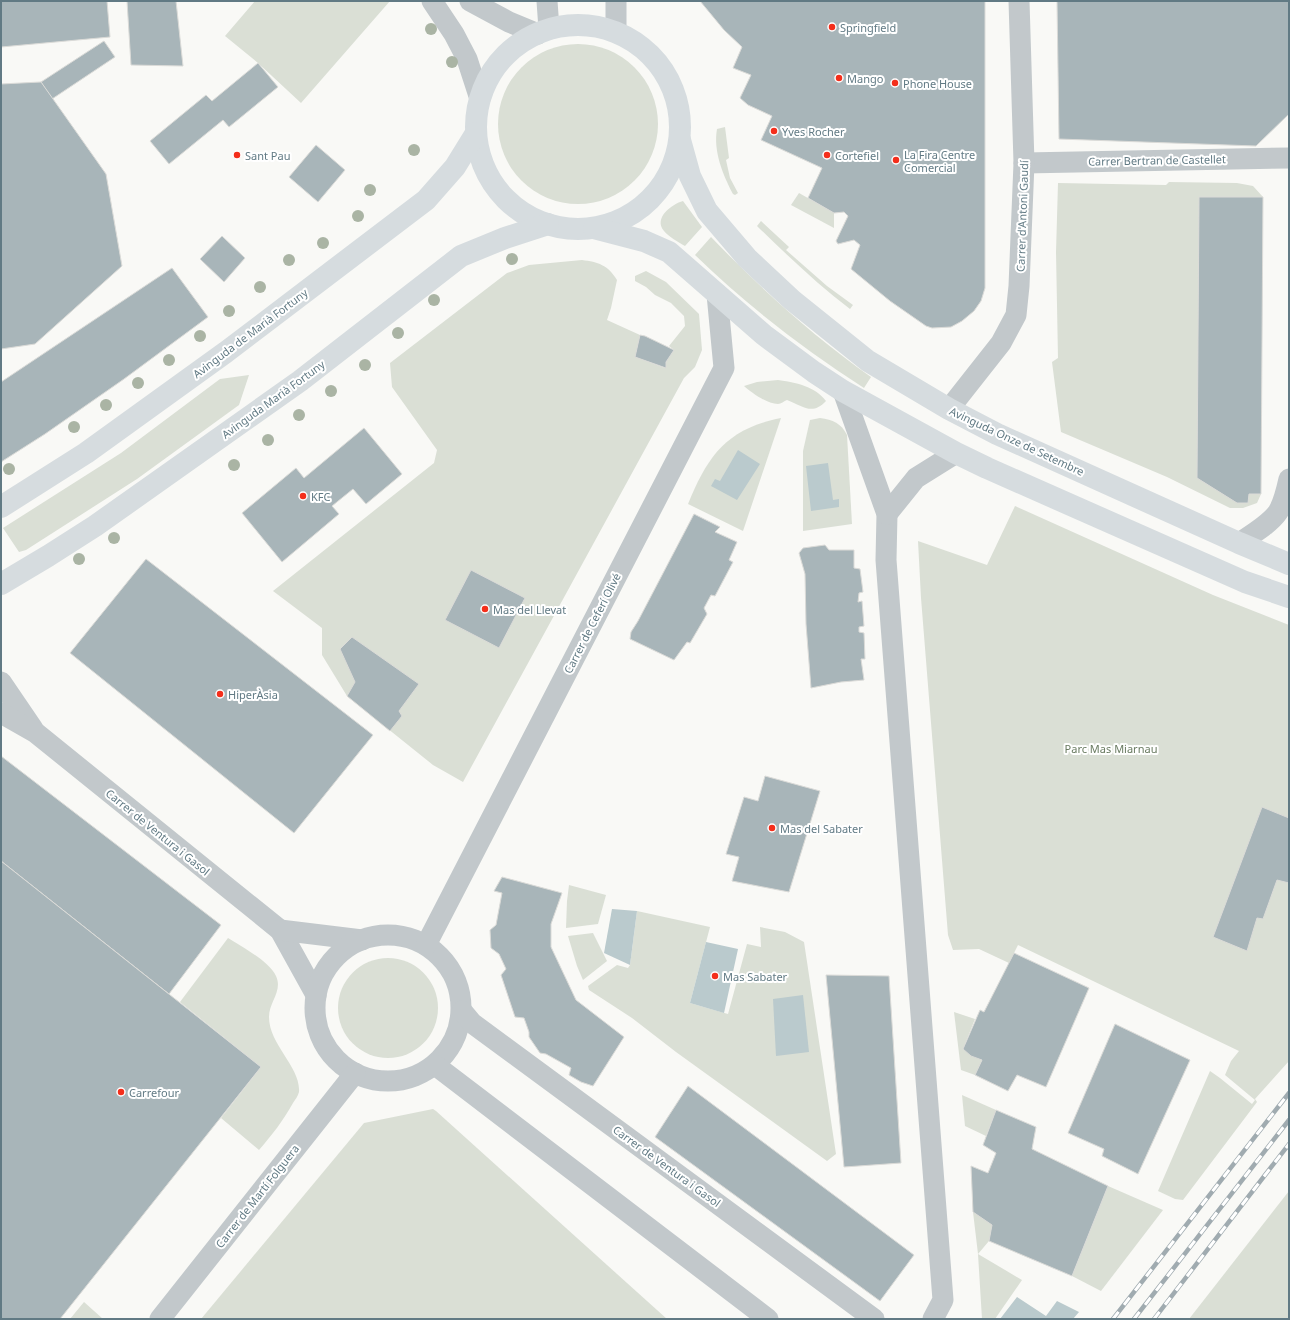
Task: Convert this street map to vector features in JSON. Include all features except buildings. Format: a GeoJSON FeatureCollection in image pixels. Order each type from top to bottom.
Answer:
{"type":"FeatureCollection","features":[{"type":"Feature","properties":{"kind":"main road"},"geometry":{"type":"LineString","coordinates":[[594,228],[626,218],[653,197],[672,168],[680,140],[679,106],[667,75],[645,49],[616,31],[583,24],[543,32],[518,44],[494,69],[480,99],[476,133],[484,166],[501,195],[528,216],[548,224],[560,228],[594,228],[644,241],[669,252],[764,335],[814,372],[843,391],[956,453],[1245,582],[1289,597]]}},
{"type":"Feature","properties":{"kind":"main road","name":"Avinguda de Marià Fortuny"},"geometry":{"type":"LineString","coordinates":[[1,507],[86,453],[226,352],[426,200],[455,167],[476,133]]}},
{"type":"Feature","properties":{"kind":"main road","name":"Avinguda Onze de Setembre"},"geometry":{"type":"LineString","coordinates":[[680,140],[690,176],[707,211],[746,258],[792,300],[868,362],[949,409],[997,434],[1289,564]]}},
{"type":"Feature","properties":{"kind":"main road","name":"Avinguda Marià Fortuny"},"geometry":{"type":"LineString","coordinates":[[1,584],[95,526],[300,382],[461,256],[505,238],[548,224]]}},
{"type":"Feature","properties":{"kind":"street"},"geometry":{"type":"LineString","coordinates":[[432,1],[454,34],[467,58],[480,99]]}},
{"type":"Feature","properties":{"kind":"street"},"geometry":{"type":"LineString","coordinates":[[470,1],[510,22],[543,32],[547,1]]}},
{"type":"Feature","properties":{"kind":"street"},"geometry":{"type":"LineString","coordinates":[[616,1],[616,31]]}},
{"type":"Feature","properties":{"kind":"street","name":"Carrer d'Antoni Gaudí"},"geometry":{"type":"LineString","coordinates":[[949,409],[1001,343],[1016,314],[1019,286],[1024,163],[1019,1]]}},
{"type":"Feature","properties":{"kind":"street","name":"Carrer Bertran de Castellet"},"geometry":{"type":"LineString","coordinates":[[1024,163],[1289,158]]}},
{"type":"Feature","properties":{"kind":"street","name":"Carrer de Ceferí Olivé"},"geometry":{"type":"LineString","coordinates":[[426,945],[724,368],[717,294]]}},
{"type":"Feature","properties":{"kind":"street"},"geometry":{"type":"LineString","coordinates":[[843,391],[887,514],[886,560],[943,1300],[933,1319]]}},
{"type":"Feature","properties":{"kind":"street"},"geometry":{"type":"LineString","coordinates":[[887,514],[916,478],[956,453]]}},
{"type":"Feature","properties":{"kind":"street"},"geometry":{"type":"LineString","coordinates":[[1239,543],[1269,521],[1278,512],[1289,479]]}},
{"type":"Feature","properties":{"kind":"street","name":"Carrer de Ventura i Gasol"},"geometry":{"type":"LineString","coordinates":[[1,682],[36,733]]}},
{"type":"Feature","properties":{"kind":"street","name":"Carrer de Ventura i Gasol"},"geometry":{"type":"LineString","coordinates":[[1,713],[36,733],[280,930],[316,995]]}},
{"type":"Feature","properties":{"kind":"street"},"geometry":{"type":"LineString","coordinates":[[280,930],[362,940],[387,935],[404,936],[426,945],[445,962],[458,986],[462,1011],[452,1046],[435,1065],[420,1075],[395,1082],[367,1079],[345,1068],[326,1049],[316,1025],[316,995],[325,972],[340,953],[362,940]]}},
{"type":"Feature","properties":{"kind":"street","name":"Carrer de Ventura i Gasol"},"geometry":{"type":"LineString","coordinates":[[462,1011],[472,1023],[874,1319]]}},
{"type":"Feature","properties":{"kind":"street"},"geometry":{"type":"LineString","coordinates":[[435,1065],[768,1319]]}},
{"type":"Feature","properties":{"kind":"street","name":"Carrer de Martí Folguera"},"geometry":{"type":"LineString","coordinates":[[160,1319],[355,1073]]}},
{"type":"Feature","properties":{"kind":"green space"},"geometry":{"type":"Polygon","coordinates":[[[255,1],[390,1],[301,103],[258,63],[225,36],[255,1]]]}},
{"type":"Feature","properties":{"kind":"green space"},"geometry":{"type":"Polygon","coordinates":[[[586,44],[601,47],[616,53],[635,67],[645,79],[652,93],[657,108],[657,140],[652,155],[645,169],[635,181],[623,191],[601,201],[586,204],[570,204],[555,201],[533,191],[521,181],[511,169],[499,140],[498,116],[501,101],[511,79],[521,67],[533,57],[562,45],[586,44]]]}},
{"type":"Feature","properties":{"kind":"green space"},"geometry":{"type":"Polygon","coordinates":[[[725,127],[729,158],[726,160],[730,178],[738,193],[735,195],[733,194],[722,171],[716,146],[717,129],[725,127]]]}},
{"type":"Feature","properties":{"kind":"green space"},"geometry":{"type":"Polygon","coordinates":[[[1169,182],[1237,183],[1253,186],[1263,197],[1199,197],[1197,478],[1237,503],[1248,503],[1249,494],[1261,494],[1257,503],[1243,508],[1230,508],[1167,477],[1061,432],[1052,362],[1058,358],[1056,252],[1058,183],[1166,185],[1169,182]]]}},
{"type":"Feature","properties":{"kind":"green space"},"geometry":{"type":"Polygon","coordinates":[[[799,193],[834,213],[834,228],[791,205],[799,193]]]}},
{"type":"Feature","properties":{"kind":"green space"},"geometry":{"type":"Polygon","coordinates":[[[683,201],[702,227],[685,246],[666,233],[661,226],[662,217],[665,212],[669,208],[683,201]]]}},
{"type":"Feature","properties":{"kind":"green space"},"geometry":{"type":"Polygon","coordinates":[[[761,221],[789,247],[786,250],[827,286],[853,305],[850,309],[814,279],[757,226],[761,221]]]}},
{"type":"Feature","properties":{"kind":"green space"},"geometry":{"type":"Polygon","coordinates":[[[711,237],[788,311],[828,345],[871,377],[864,388],[819,358],[776,326],[734,291],[695,255],[711,237]]]}},
{"type":"Feature","properties":{"kind":"green space"},"geometry":{"type":"Polygon","coordinates":[[[582,260],[602,265],[614,275],[617,280],[607,320],[640,335],[635,357],[665,368],[666,362],[674,350],[669,346],[685,326],[684,316],[671,303],[655,295],[646,287],[635,281],[635,276],[646,271],[666,282],[699,314],[702,350],[695,367],[684,378],[463,782],[433,765],[347,696],[322,655],[322,628],[273,591],[434,463],[437,450],[392,387],[390,363],[507,273],[529,265],[582,260]]]}},
{"type":"Feature","properties":{"kind":"green space"},"geometry":{"type":"Polygon","coordinates":[[[249,375],[239,405],[137,479],[26,550],[19,552],[3,528],[121,453],[220,379],[249,375]]]}},
{"type":"Feature","properties":{"kind":"green space"},"geometry":{"type":"Polygon","coordinates":[[[778,380],[805,386],[817,392],[826,401],[821,406],[812,409],[787,400],[779,404],[774,404],[760,398],[744,386],[757,382],[778,380]]]}},
{"type":"Feature","properties":{"kind":"green space"},"geometry":{"type":"Polygon","coordinates":[[[781,418],[743,531],[688,504],[703,471],[722,447],[733,437],[746,429],[781,418]]]}},
{"type":"Feature","properties":{"kind":"green space"},"geometry":{"type":"Polygon","coordinates":[[[820,418],[836,423],[847,435],[852,524],[803,531],[803,451],[810,420],[820,418]]]}},
{"type":"Feature","properties":{"kind":"green space","name":"Parc Mas Miarnau"},"geometry":{"type":"Polygon","coordinates":[[[1015,506],[1213,595],[1289,625],[1289,1061],[1255,1099],[1257,1102],[1183,1200],[1175,1199],[1158,1191],[1210,1071],[1252,1104],[1255,1100],[1225,1075],[1231,1061],[1239,1051],[1018,945],[1009,963],[979,949],[953,950],[948,935],[921,598],[918,541],[987,565],[1015,506]]]}},
{"type":"Feature","properties":{"kind":"green space"},"geometry":{"type":"Polygon","coordinates":[[[569,885],[606,895],[598,924],[566,928],[569,885]]]}},
{"type":"Feature","properties":{"kind":"green space"},"geometry":{"type":"Polygon","coordinates":[[[637,911],[710,927],[690,1003],[728,1014],[747,944],[761,947],[760,927],[785,932],[804,942],[836,1154],[827,1161],[676,1052],[632,1018],[589,990],[588,986],[617,965],[628,968],[630,965],[637,911]]]}},
{"type":"Feature","properties":{"kind":"green space"},"geometry":{"type":"Polygon","coordinates":[[[593,933],[607,961],[583,980],[568,936],[593,933]]]}},
{"type":"Feature","properties":{"kind":"green space"},"geometry":{"type":"Polygon","coordinates":[[[228,938],[268,965],[276,976],[278,987],[271,1006],[269,1017],[270,1027],[295,1074],[298,1083],[299,1092],[296,1098],[277,1128],[259,1150],[221,1118],[261,1067],[180,1002],[228,938]]]}},
{"type":"Feature","properties":{"kind":"green space"},"geometry":{"type":"Polygon","coordinates":[[[388,958],[407,962],[423,973],[434,989],[438,1008],[434,1027],[423,1043],[407,1054],[388,1058],[369,1054],[353,1043],[342,1027],[338,1008],[342,989],[353,973],[369,962],[388,958]]]}},
{"type":"Feature","properties":{"kind":"green space"},"geometry":{"type":"Polygon","coordinates":[[[954,1012],[975,1019],[963,1049],[982,1060],[975,1075],[961,1070],[954,1012]]]}},
{"type":"Feature","properties":{"kind":"green space"},"geometry":{"type":"Polygon","coordinates":[[[962,1095],[996,1110],[986,1136],[965,1126],[962,1095]]]}},
{"type":"Feature","properties":{"kind":"green space"},"geometry":{"type":"Polygon","coordinates":[[[433,1109],[667,1319],[201,1319],[364,1123],[433,1109]]]}},
{"type":"Feature","properties":{"kind":"green space"},"geometry":{"type":"Polygon","coordinates":[[[1108,1186],[1163,1210],[1101,1291],[1072,1276],[1108,1186]]]}},
{"type":"Feature","properties":{"kind":"green space"},"geometry":{"type":"Polygon","coordinates":[[[1289,1191],[1289,1319],[1189,1319],[1289,1191]]]}},
{"type":"Feature","properties":{"kind":"green space"},"geometry":{"type":"Polygon","coordinates":[[[973,1212],[992,1225],[989,1241],[978,1254],[973,1212]]]}},
{"type":"Feature","properties":{"kind":"green space"},"geometry":{"type":"Polygon","coordinates":[[[978,1254],[1022,1280],[995,1319],[982,1319],[978,1254]]]}},
{"type":"Feature","properties":{"kind":"green space"},"geometry":{"type":"Polygon","coordinates":[[[84,1302],[103,1319],[70,1319],[84,1302]]]}},
{"type":"Feature","properties":{"kind":"shaded area"},"geometry":{"type":"Polygon","coordinates":[[[738,450],[760,464],[737,500],[711,486],[715,479],[720,481],[738,450]]]}},
{"type":"Feature","properties":{"kind":"shaded area"},"geometry":{"type":"Polygon","coordinates":[[[828,463],[833,500],[839,499],[839,507],[811,511],[806,466],[828,463]]]}},
{"type":"Feature","properties":{"kind":"shaded area"},"geometry":{"type":"Polygon","coordinates":[[[612,909],[637,911],[630,965],[604,953],[612,909]]]}},
{"type":"Feature","properties":{"kind":"shaded area","name":"Mas Sabater"},"geometry":{"type":"Polygon","coordinates":[[[706,942],[738,949],[724,1013],[690,1003],[706,942]]]}},
{"type":"Feature","properties":{"kind":"shaded area"},"geometry":{"type":"Polygon","coordinates":[[[803,995],[809,1052],[776,1056],[773,999],[803,995]]]}},
{"type":"Feature","properties":{"kind":"shaded area"},"geometry":{"type":"Polygon","coordinates":[[[1017,1297],[1046,1316],[1057,1301],[1079,1312],[1073,1319],[1000,1319],[1017,1297]]]}},
{"type":"Feature","properties":{"kind":"railway"},"geometry":{"type":"LineString","coordinates":[[1113,1319],[1289,1093]]}},
{"type":"Feature","properties":{"kind":"railway"},"geometry":{"type":"LineString","coordinates":[[1134,1319],[1289,1120]]}},
{"type":"Feature","properties":{"kind":"railway"},"geometry":{"type":"LineString","coordinates":[[1154,1319],[1289,1144]]}},
{"type":"Feature","properties":{"kind":"place","name":"Springfield"},"geometry":{"type":"Point","coordinates":[832,27]}},
{"type":"Feature","properties":{"kind":"place","name":"Mango"},"geometry":{"type":"Point","coordinates":[839,78]}},
{"type":"Feature","properties":{"kind":"place","name":"Phone House"},"geometry":{"type":"Point","coordinates":[895,83]}},
{"type":"Feature","properties":{"kind":"place","name":"Yves Rocher"},"geometry":{"type":"Point","coordinates":[774,131]}},
{"type":"Feature","properties":{"kind":"place","name":"Sant Pau"},"geometry":{"type":"Point","coordinates":[237,155]}},
{"type":"Feature","properties":{"kind":"place","name":"Cortefiel"},"geometry":{"type":"Point","coordinates":[827,155]}},
{"type":"Feature","properties":{"kind":"place","name":"La Fira Centre Comercial"},"geometry":{"type":"Point","coordinates":[896,160]}},
{"type":"Feature","properties":{"kind":"place","name":"KFC"},"geometry":{"type":"Point","coordinates":[303,496]}},
{"type":"Feature","properties":{"kind":"place","name":"Mas del Llevat"},"geometry":{"type":"Point","coordinates":[485,609]}},
{"type":"Feature","properties":{"kind":"place","name":"HiperÀsia"},"geometry":{"type":"Point","coordinates":[220,694]}},
{"type":"Feature","properties":{"kind":"place","name":"Mas del Sabater"},"geometry":{"type":"Point","coordinates":[772,828]}},
{"type":"Feature","properties":{"kind":"place","name":"Mas Sabater"},"geometry":{"type":"Point","coordinates":[715,976]}},
{"type":"Feature","properties":{"kind":"place","name":"Carrefour"},"geometry":{"type":"Point","coordinates":[121,1092]}}]}
